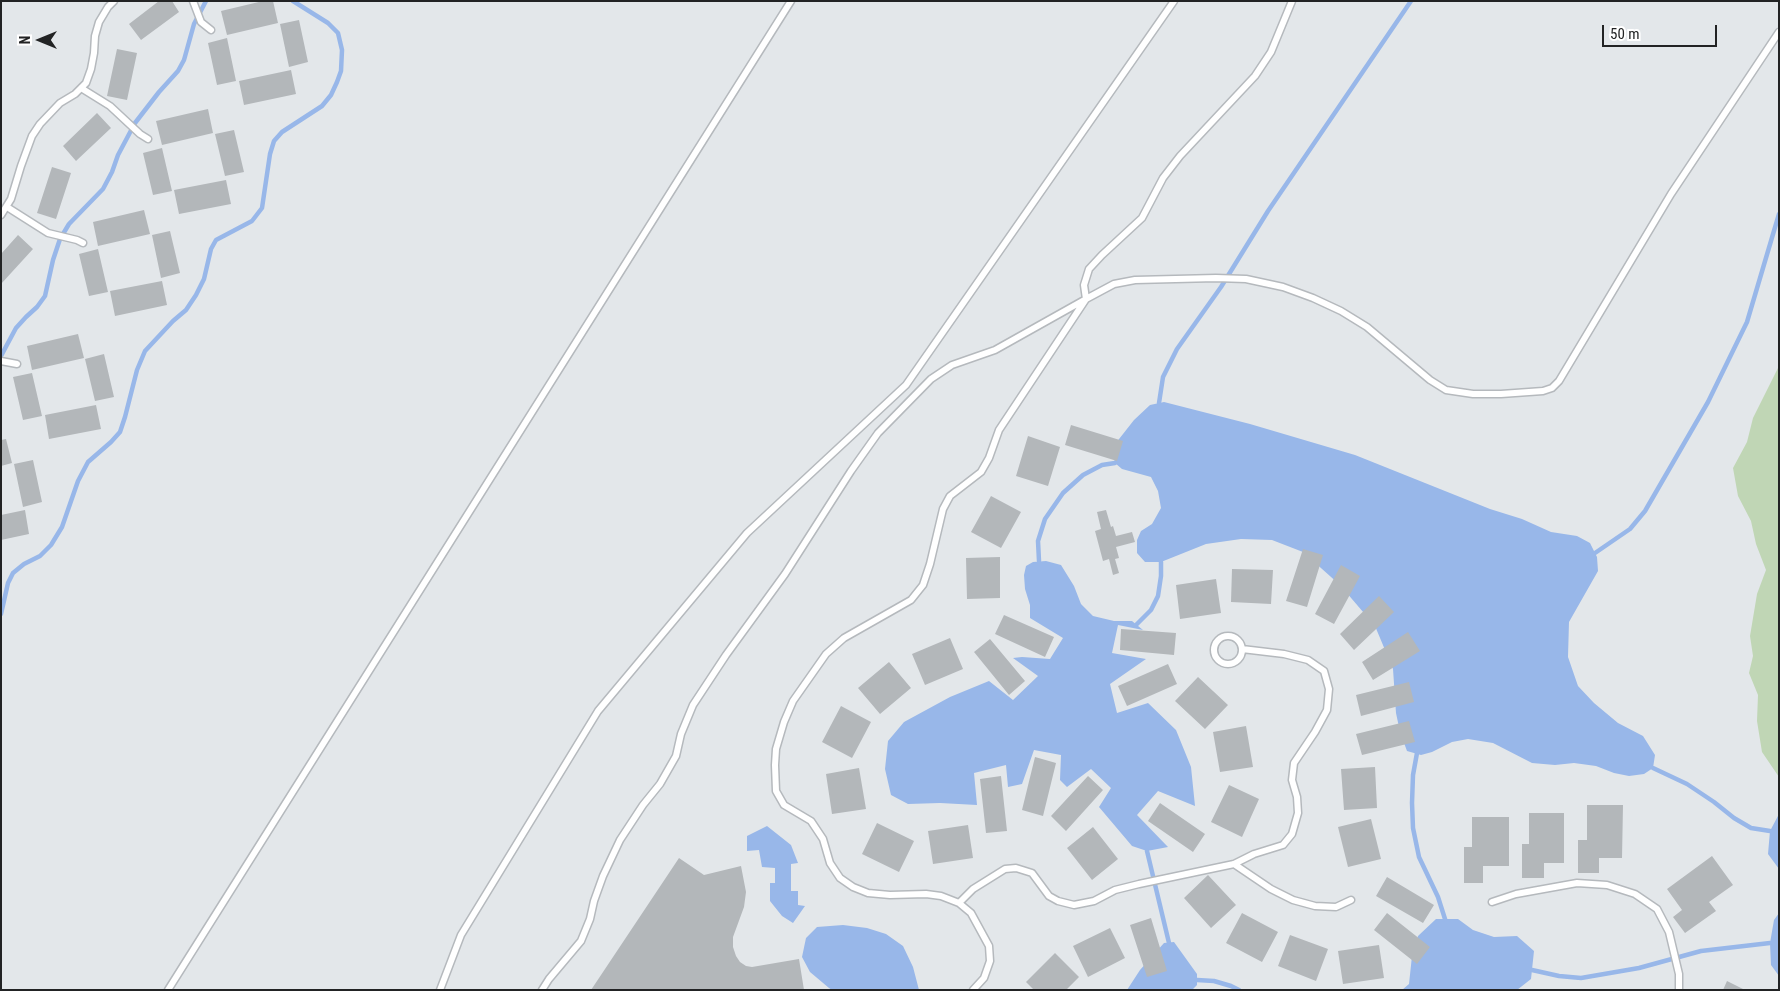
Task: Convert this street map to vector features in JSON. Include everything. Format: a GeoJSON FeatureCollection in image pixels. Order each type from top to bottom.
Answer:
{"type":"FeatureCollection","features":[{"type":"Feature","properties":{"kind":"lane"},"geometry":{"type":"LineString","coordinates":[[1,215],[7,206],[32,136],[60,102],[76,94],[86,83],[92,69],[98,22],[114,1]]}},
{"type":"Feature","properties":{"kind":"lane"},"geometry":{"type":"LineString","coordinates":[[168,990],[791,1]]}},
{"type":"Feature","properties":{"kind":"lane"},"geometry":{"type":"LineString","coordinates":[[440,990],[461,935],[598,712],[747,534],[906,385],[1174,1]]}},
{"type":"Feature","properties":{"kind":"lane"},"geometry":{"type":"LineString","coordinates":[[973,990],[984,978],[990,960],[989,946],[971,913],[959,903],[941,896],[868,893],[853,887],[840,878],[830,863],[823,839],[811,821],[784,805],[776,791],[774,765],[776,749],[784,722],[793,701],[826,654],[844,638],[912,600],[923,585],[943,509],[950,496],[981,472],[989,458],[999,430],[1086,299],[1084,285],[1090,269],[1102,255],[1142,218],[1163,178],[1180,156],[1254,76],[1271,52],[1292,1]]}},
{"type":"Feature","properties":{"kind":"lane"},"geometry":{"type":"LineString","coordinates":[[194,3],[201,22],[211,30]]}},
{"type":"Feature","properties":{"kind":"lane"},"geometry":{"type":"LineString","coordinates":[[542,990],[549,979],[581,942],[606,869],[620,840],[660,784],[676,756],[693,706],[726,655],[785,574],[851,471],[878,434],[931,379],[952,364],[995,350],[1114,284],[1135,280],[1236,278],[1283,288],[1313,298],[1341,311],[1367,327],[1430,380],[1446,390],[1473,394],[1501,394],[1543,391],[1552,388],[1559,381],[1671,194],[1779,32]]}},
{"type":"Feature","properties":{"kind":"lane"},"geometry":{"type":"LineString","coordinates":[[81,88],[110,106],[148,139]]}},
{"type":"Feature","properties":{"kind":"lane"},"geometry":{"type":"LineString","coordinates":[[7,206],[38,227],[83,243]]}},
{"type":"Feature","properties":{"kind":"lane"},"geometry":{"type":"LineString","coordinates":[[4,361],[17,364]]}},
{"type":"Feature","properties":{"kind":"lane"},"geometry":{"type":"LineString","coordinates":[[1230,636],[1238,640],[1242,649],[1240,658],[1236,662],[1227,665],[1219,662],[1213,649],[1220,638],[1230,636]]}},
{"type":"Feature","properties":{"kind":"lane"},"geometry":{"type":"LineString","coordinates":[[959,903],[979,885],[1004,869],[1016,868],[1032,873],[1049,896],[1074,905],[1094,901],[1115,890],[1144,882],[1234,864],[1254,854],[1284,845],[1292,834],[1298,813],[1297,797],[1292,780],[1294,762],[1315,732],[1327,710],[1329,689],[1324,671],[1308,660],[1284,654],[1242,649]]}},
{"type":"Feature","properties":{"kind":"lane"},"geometry":{"type":"LineString","coordinates":[[1234,864],[1271,889],[1293,900],[1315,906],[1336,907],[1351,900]]}},
{"type":"Feature","properties":{"kind":"lane"},"geometry":{"type":"LineString","coordinates":[[1492,902],[1516,894],[1577,884],[1607,885],[1635,894],[1657,908],[1669,932],[1677,968],[1679,990]]}},
{"type":"Feature","properties":{"kind":"green space"},"geometry":{"type":"Polygon","coordinates":[[[1779,366],[1779,777],[1762,752],[1757,721],[1758,695],[1749,673],[1753,656],[1750,636],[1757,594],[1766,570],[1756,544],[1751,521],[1738,496],[1733,468],[1747,442],[1753,418],[1779,366]]]}},
{"type":"Feature","properties":{"kind":"water"},"geometry":{"type":"Polygon","coordinates":[[[1164,402],[1250,424],[1355,455],[1551,532],[1577,536],[1590,543],[1597,557],[1598,571],[1569,622],[1568,657],[1578,686],[1594,703],[1618,723],[1643,736],[1655,755],[1653,768],[1644,774],[1629,776],[1596,766],[1574,763],[1555,765],[1532,763],[1493,743],[1468,739],[1452,742],[1421,755],[1407,751],[1396,713],[1393,669],[1375,626],[1340,585],[1303,552],[1272,540],[1241,539],[1206,544],[1161,562],[1145,562],[1137,553],[1137,540],[1141,531],[1152,524],[1161,508],[1158,491],[1151,477],[1122,469],[1115,463],[1112,448],[1134,420],[1150,405],[1164,402]]]}},
{"type":"Feature","properties":{"kind":"water"},"geometry":{"type":"Polygon","coordinates":[[[1046,561],[1061,565],[1074,586],[1081,604],[1093,616],[1114,621],[1132,621],[1143,630],[1118,625],[1112,653],[1146,659],[1110,684],[1117,713],[1148,703],[1176,730],[1191,767],[1195,806],[1158,791],[1137,815],[1168,847],[1147,851],[1132,846],[1099,807],[1111,788],[1091,769],[1067,787],[1060,780],[1061,755],[1034,750],[1022,784],[1008,787],[1006,765],[974,773],[977,805],[908,804],[891,795],[885,769],[888,741],[904,722],[950,697],[989,681],[1013,700],[1038,676],[1013,658],[1050,659],[1063,638],[1030,618],[1030,605],[1025,589],[1024,575],[1026,566],[1033,562],[1046,561]]]}},
{"type":"Feature","properties":{"kind":"water"},"geometry":{"type":"Polygon","coordinates":[[[1779,814],[1779,869],[1768,854],[1770,831],[1779,814]]]}},
{"type":"Feature","properties":{"kind":"water"},"geometry":{"type":"Polygon","coordinates":[[[767,826],[791,845],[798,863],[791,864],[791,891],[798,891],[798,905],[805,906],[793,923],[782,916],[770,901],[770,883],[775,883],[775,868],[762,867],[759,850],[747,851],[747,836],[767,826]]]}},
{"type":"Feature","properties":{"kind":"water"},"geometry":{"type":"Polygon","coordinates":[[[1779,913],[1779,976],[1771,965],[1770,943],[1774,920],[1779,913]]]}},
{"type":"Feature","properties":{"kind":"water"},"geometry":{"type":"Polygon","coordinates":[[[1436,919],[1458,919],[1473,930],[1494,937],[1517,936],[1534,951],[1531,979],[1517,990],[1402,990],[1409,984],[1412,956],[1418,936],[1436,919]]]}},
{"type":"Feature","properties":{"kind":"water"},"geometry":{"type":"Polygon","coordinates":[[[843,925],[867,928],[886,934],[903,946],[913,967],[919,990],[832,990],[810,972],[802,957],[806,938],[817,927],[843,925]]]}},
{"type":"Feature","properties":{"kind":"water"},"geometry":{"type":"Polygon","coordinates":[[[1174,942],[1197,974],[1197,985],[1192,990],[1127,990],[1140,970],[1164,943],[1174,942]]]}},
{"type":"Feature","properties":{"kind":"building"},"geometry":{"type":"Polygon","coordinates":[[[159,1],[172,1],[179,12],[141,40],[129,24],[159,1]]]}},
{"type":"Feature","properties":{"kind":"building"},"geometry":{"type":"Polygon","coordinates":[[[263,1],[273,1],[278,23],[227,35],[221,11],[263,1]]]}},
{"type":"Feature","properties":{"kind":"building"},"geometry":{"type":"Polygon","coordinates":[[[299,20],[308,62],[289,67],[280,24],[299,20]]]}},
{"type":"Feature","properties":{"kind":"building"},"geometry":{"type":"Polygon","coordinates":[[[227,38],[236,81],[217,85],[208,43],[227,38]]]}},
{"type":"Feature","properties":{"kind":"building"},"geometry":{"type":"Polygon","coordinates":[[[117,49],[137,53],[127,100],[107,96],[117,49]]]}},
{"type":"Feature","properties":{"kind":"building"},"geometry":{"type":"Polygon","coordinates":[[[291,70],[296,94],[244,105],[239,81],[291,70]]]}},
{"type":"Feature","properties":{"kind":"building"},"geometry":{"type":"Polygon","coordinates":[[[208,109],[213,133],[162,145],[156,121],[208,109]]]}},
{"type":"Feature","properties":{"kind":"building"},"geometry":{"type":"Polygon","coordinates":[[[97,113],[111,128],[76,161],[63,146],[97,113]]]}},
{"type":"Feature","properties":{"kind":"building"},"geometry":{"type":"Polygon","coordinates":[[[234,130],[244,172],[225,176],[215,134],[234,130]]]}},
{"type":"Feature","properties":{"kind":"building"},"geometry":{"type":"Polygon","coordinates":[[[162,148],[172,191],[153,195],[143,153],[162,148]]]}},
{"type":"Feature","properties":{"kind":"building"},"geometry":{"type":"Polygon","coordinates":[[[52,167],[71,173],[56,219],[37,213],[52,167]]]}},
{"type":"Feature","properties":{"kind":"building"},"geometry":{"type":"Polygon","coordinates":[[[226,180],[231,204],[179,214],[174,190],[226,180]]]}},
{"type":"Feature","properties":{"kind":"building"},"geometry":{"type":"Polygon","coordinates":[[[144,210],[150,234],[98,246],[93,222],[144,210]]]}},
{"type":"Feature","properties":{"kind":"building"},"geometry":{"type":"Polygon","coordinates":[[[170,231],[180,273],[161,278],[152,235],[170,231]]]}},
{"type":"Feature","properties":{"kind":"building"},"geometry":{"type":"Polygon","coordinates":[[[18,235],[33,249],[1,284],[1,254],[18,235]]]}},
{"type":"Feature","properties":{"kind":"building"},"geometry":{"type":"Polygon","coordinates":[[[98,249],[108,292],[89,296],[79,254],[98,249]]]}},
{"type":"Feature","properties":{"kind":"building"},"geometry":{"type":"Polygon","coordinates":[[[162,281],[167,305],[115,316],[110,291],[162,281]]]}},
{"type":"Feature","properties":{"kind":"building"},"geometry":{"type":"Polygon","coordinates":[[[78,334],[84,358],[32,370],[27,346],[78,334]]]}},
{"type":"Feature","properties":{"kind":"building"},"geometry":{"type":"Polygon","coordinates":[[[104,354],[114,397],[95,401],[85,359],[104,354]]]}},
{"type":"Feature","properties":{"kind":"building"},"geometry":{"type":"Polygon","coordinates":[[[32,373],[42,416],[23,420],[13,377],[32,373]]]}},
{"type":"Feature","properties":{"kind":"building"},"geometry":{"type":"Polygon","coordinates":[[[96,405],[101,429],[49,439],[45,415],[96,405]]]}},
{"type":"Feature","properties":{"kind":"building"},"geometry":{"type":"Polygon","coordinates":[[[1071,425],[1123,441],[1117,461],[1065,445],[1071,425]]]}},
{"type":"Feature","properties":{"kind":"building"},"geometry":{"type":"Polygon","coordinates":[[[1028,436],[1060,447],[1048,486],[1016,476],[1028,436]]]}},
{"type":"Feature","properties":{"kind":"building"},"geometry":{"type":"Polygon","coordinates":[[[6,439],[12,463],[1,466],[1,440],[6,439]]]}},
{"type":"Feature","properties":{"kind":"building"},"geometry":{"type":"Polygon","coordinates":[[[33,460],[42,502],[23,507],[14,464],[33,460]]]}},
{"type":"Feature","properties":{"kind":"building"},"geometry":{"type":"Polygon","coordinates":[[[991,496],[1021,512],[1001,548],[971,532],[991,496]]]}},
{"type":"Feature","properties":{"kind":"building"},"geometry":{"type":"Polygon","coordinates":[[[25,510],[29,534],[1,540],[1,515],[25,510]]]}},
{"type":"Feature","properties":{"kind":"building"},"geometry":{"type":"Polygon","coordinates":[[[1106,510],[1116,536],[1132,532],[1135,542],[1116,547],[1119,558],[1115,559],[1119,573],[1113,575],[1109,559],[1103,561],[1095,531],[1101,529],[1097,512],[1106,510]]]}},
{"type":"Feature","properties":{"kind":"building"},"geometry":{"type":"Polygon","coordinates":[[[1303,549],[1323,555],[1307,607],[1286,601],[1303,549]]]}},
{"type":"Feature","properties":{"kind":"building"},"geometry":{"type":"Polygon","coordinates":[[[1000,557],[1000,598],[967,599],[966,558],[1000,557]]]}},
{"type":"Feature","properties":{"kind":"building"},"geometry":{"type":"Polygon","coordinates":[[[1341,565],[1360,576],[1334,624],[1315,614],[1341,565]]]}},
{"type":"Feature","properties":{"kind":"building"},"geometry":{"type":"Polygon","coordinates":[[[1232,569],[1273,570],[1271,604],[1231,602],[1232,569]]]}},
{"type":"Feature","properties":{"kind":"building"},"geometry":{"type":"Polygon","coordinates":[[[1216,579],[1221,613],[1180,619],[1176,585],[1216,579]]]}},
{"type":"Feature","properties":{"kind":"building"},"geometry":{"type":"Polygon","coordinates":[[[1379,596],[1394,612],[1354,650],[1340,634],[1379,596]]]}},
{"type":"Feature","properties":{"kind":"building"},"geometry":{"type":"Polygon","coordinates":[[[1004,615],[1054,637],[1045,657],[995,634],[1004,615]]]}},
{"type":"Feature","properties":{"kind":"building"},"geometry":{"type":"Polygon","coordinates":[[[1121,629],[1176,633],[1174,655],[1120,650],[1121,629]]]}},
{"type":"Feature","properties":{"kind":"building"},"geometry":{"type":"Polygon","coordinates":[[[1408,632],[1420,651],[1373,680],[1362,662],[1408,632]]]}},
{"type":"Feature","properties":{"kind":"building"},"geometry":{"type":"Polygon","coordinates":[[[950,638],[963,669],[925,685],[912,654],[950,638]]]}},
{"type":"Feature","properties":{"kind":"building"},"geometry":{"type":"Polygon","coordinates":[[[990,639],[1025,681],[1009,695],[974,652],[990,639]]]}},
{"type":"Feature","properties":{"kind":"building"},"geometry":{"type":"Polygon","coordinates":[[[889,662],[911,688],[880,714],[858,688],[889,662]]]}},
{"type":"Feature","properties":{"kind":"building"},"geometry":{"type":"Polygon","coordinates":[[[1168,664],[1177,684],[1127,706],[1118,686],[1168,664]]]}},
{"type":"Feature","properties":{"kind":"building"},"geometry":{"type":"Polygon","coordinates":[[[1198,677],[1228,705],[1205,729],[1175,701],[1198,677]]]}},
{"type":"Feature","properties":{"kind":"building"},"geometry":{"type":"Polygon","coordinates":[[[1409,682],[1414,702],[1361,716],[1356,695],[1409,682]]]}},
{"type":"Feature","properties":{"kind":"building"},"geometry":{"type":"Polygon","coordinates":[[[841,706],[871,722],[852,758],[822,742],[841,706]]]}},
{"type":"Feature","properties":{"kind":"building"},"geometry":{"type":"Polygon","coordinates":[[[1409,721],[1415,742],[1362,755],[1356,734],[1409,721]]]}},
{"type":"Feature","properties":{"kind":"building"},"geometry":{"type":"Polygon","coordinates":[[[1246,726],[1253,767],[1220,772],[1213,732],[1246,726]]]}},
{"type":"Feature","properties":{"kind":"building"},"geometry":{"type":"Polygon","coordinates":[[[1035,757],[1056,763],[1043,816],[1022,810],[1035,757]]]}},
{"type":"Feature","properties":{"kind":"building"},"geometry":{"type":"Polygon","coordinates":[[[1375,767],[1377,808],[1344,810],[1341,769],[1375,767]]]}},
{"type":"Feature","properties":{"kind":"building"},"geometry":{"type":"Polygon","coordinates":[[[859,768],[866,809],[832,814],[826,774],[859,768]]]}},
{"type":"Feature","properties":{"kind":"building"},"geometry":{"type":"Polygon","coordinates":[[[1001,776],[1007,831],[986,833],[980,779],[1001,776]]]}},
{"type":"Feature","properties":{"kind":"building"},"geometry":{"type":"Polygon","coordinates":[[[1088,776],[1103,790],[1066,831],[1051,816],[1088,776]]]}},
{"type":"Feature","properties":{"kind":"building"},"geometry":{"type":"Polygon","coordinates":[[[1229,785],[1259,799],[1242,837],[1211,822],[1229,785]]]}},
{"type":"Feature","properties":{"kind":"building"},"geometry":{"type":"Polygon","coordinates":[[[1160,803],[1205,834],[1193,852],[1148,821],[1160,803]]]}},
{"type":"Feature","properties":{"kind":"building"},"geometry":{"type":"Polygon","coordinates":[[[1587,805],[1623,805],[1622,858],[1599,858],[1599,873],[1578,873],[1578,840],[1587,840],[1587,805]]]}},
{"type":"Feature","properties":{"kind":"building"},"geometry":{"type":"Polygon","coordinates":[[[1529,813],[1564,813],[1564,863],[1544,863],[1544,878],[1522,878],[1522,844],[1529,844],[1529,813]]]}},
{"type":"Feature","properties":{"kind":"building"},"geometry":{"type":"Polygon","coordinates":[[[1472,817],[1509,817],[1509,866],[1483,866],[1483,883],[1464,883],[1464,847],[1472,847],[1472,817]]]}},
{"type":"Feature","properties":{"kind":"building"},"geometry":{"type":"Polygon","coordinates":[[[1371,819],[1381,859],[1348,867],[1338,827],[1371,819]]]}},
{"type":"Feature","properties":{"kind":"building"},"geometry":{"type":"Polygon","coordinates":[[[877,823],[914,841],[899,872],[862,854],[877,823]]]}},
{"type":"Feature","properties":{"kind":"building"},"geometry":{"type":"Polygon","coordinates":[[[968,825],[973,858],[933,864],[928,831],[968,825]]]}},
{"type":"Feature","properties":{"kind":"building"},"geometry":{"type":"Polygon","coordinates":[[[1093,827],[1118,859],[1092,880],[1067,848],[1093,827]]]}},
{"type":"Feature","properties":{"kind":"building"},"geometry":{"type":"Polygon","coordinates":[[[1712,856],[1733,885],[1709,902],[1716,911],[1685,933],[1673,917],[1682,910],[1667,889],[1712,856]]]}},
{"type":"Feature","properties":{"kind":"building"},"geometry":{"type":"Polygon","coordinates":[[[679,858],[704,875],[741,866],[746,892],[744,907],[733,937],[733,947],[736,956],[740,962],[752,967],[799,959],[804,990],[591,990],[679,858]]]}},
{"type":"Feature","properties":{"kind":"building"},"geometry":{"type":"Polygon","coordinates":[[[1208,875],[1236,905],[1211,928],[1184,898],[1208,875]]]}},
{"type":"Feature","properties":{"kind":"building"},"geometry":{"type":"Polygon","coordinates":[[[1387,877],[1434,905],[1423,923],[1376,896],[1387,877]]]}},
{"type":"Feature","properties":{"kind":"building"},"geometry":{"type":"Polygon","coordinates":[[[1242,913],[1278,932],[1262,962],[1226,943],[1242,913]]]}},
{"type":"Feature","properties":{"kind":"building"},"geometry":{"type":"Polygon","coordinates":[[[1387,913],[1430,947],[1417,964],[1374,930],[1387,913]]]}},
{"type":"Feature","properties":{"kind":"building"},"geometry":{"type":"Polygon","coordinates":[[[1151,918],[1167,971],[1147,977],[1130,925],[1151,918]]]}},
{"type":"Feature","properties":{"kind":"building"},"geometry":{"type":"Polygon","coordinates":[[[1110,928],[1125,958],[1088,977],[1073,946],[1110,928]]]}},
{"type":"Feature","properties":{"kind":"building"},"geometry":{"type":"Polygon","coordinates":[[[1290,935],[1328,949],[1316,981],[1278,966],[1290,935]]]}},
{"type":"Feature","properties":{"kind":"building"},"geometry":{"type":"Polygon","coordinates":[[[1379,945],[1384,978],[1343,984],[1338,951],[1379,945]]]}},
{"type":"Feature","properties":{"kind":"building"},"geometry":{"type":"Polygon","coordinates":[[[1055,953],[1079,977],[1066,990],[1034,990],[1026,982],[1055,953]]]}},
{"type":"Feature","properties":{"kind":"building"},"geometry":{"type":"Polygon","coordinates":[[[1727,981],[1745,990],[1723,990],[1727,981]]]}},
{"type":"Feature","properties":{"kind":"waterway"},"geometry":{"type":"LineString","coordinates":[[1,356],[16,328],[45,296],[53,260],[60,239],[69,224],[103,189],[135,123],[178,71],[184,60],[194,24],[206,1]]}},
{"type":"Feature","properties":{"kind":"waterway"},"geometry":{"type":"LineString","coordinates":[[1,614],[8,583],[13,573],[24,564],[40,556],[51,545],[62,527],[78,481],[88,462],[120,432],[137,370],[145,351],[186,310],[196,295],[204,279],[211,249],[216,240],[252,221],[262,208],[270,154],[274,141],[282,132],[322,106],[331,95],[341,71],[342,50],[338,33],[328,23],[293,1]]}},
{"type":"Feature","properties":{"kind":"waterway"},"geometry":{"type":"LineString","coordinates":[[1159,403],[1163,377],[1177,349],[1221,287],[1268,211],[1411,1]]}},
{"type":"Feature","properties":{"kind":"waterway"},"geometry":{"type":"LineString","coordinates":[[1595,553],[1630,529],[1645,511],[1708,402],[1747,322],[1779,214]]}},
{"type":"Feature","properties":{"kind":"waterway"},"geometry":{"type":"LineString","coordinates":[[1039,561],[1038,541],[1045,519],[1063,493],[1083,475],[1102,465],[1115,463]]}},
{"type":"Feature","properties":{"kind":"waterway"},"geometry":{"type":"LineString","coordinates":[[1136,625],[1151,610],[1158,596],[1161,562]]}},
{"type":"Feature","properties":{"kind":"waterway"},"geometry":{"type":"LineString","coordinates":[[1417,753],[1413,775],[1413,828],[1419,857],[1438,897],[1445,919]]}},
{"type":"Feature","properties":{"kind":"waterway"},"geometry":{"type":"LineString","coordinates":[[1653,768],[1687,784],[1751,828],[1770,831]]}},
{"type":"Feature","properties":{"kind":"waterway"},"geometry":{"type":"LineString","coordinates":[[1147,851],[1169,943]]}},
{"type":"Feature","properties":{"kind":"waterway"},"geometry":{"type":"LineString","coordinates":[[1532,970],[1559,976],[1581,978],[1639,968],[1701,951],[1770,943]]}},
{"type":"Feature","properties":{"kind":"waterway"},"geometry":{"type":"LineString","coordinates":[[1197,980],[1214,981],[1239,990]]}}]}
